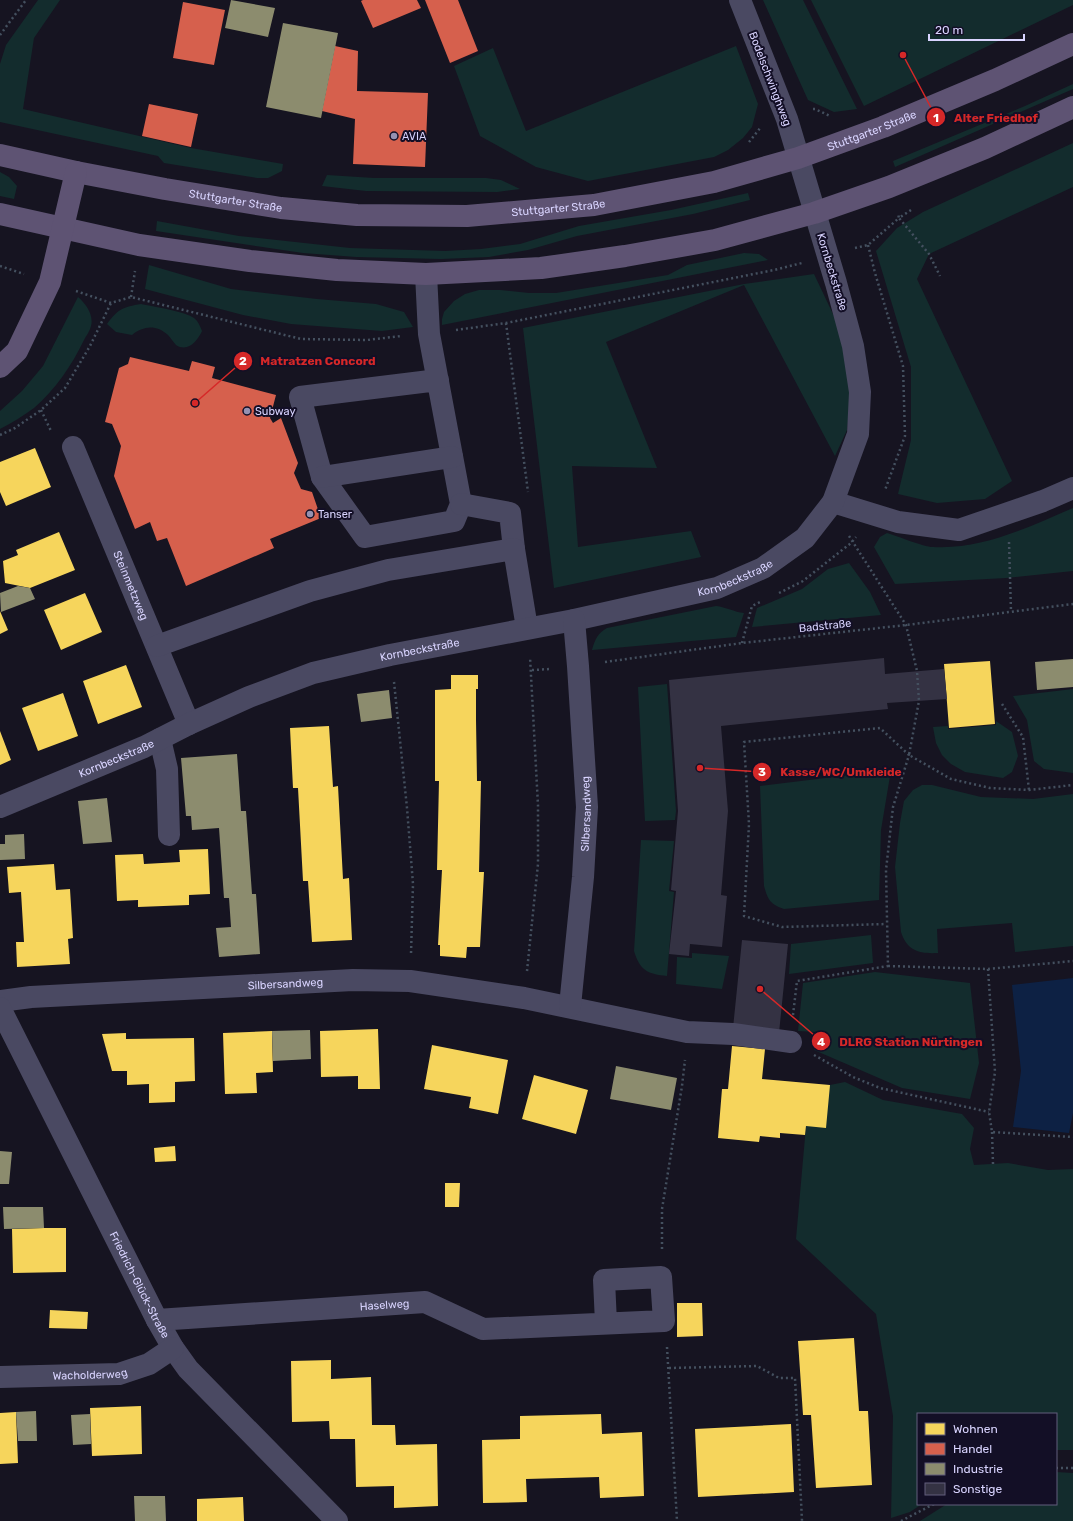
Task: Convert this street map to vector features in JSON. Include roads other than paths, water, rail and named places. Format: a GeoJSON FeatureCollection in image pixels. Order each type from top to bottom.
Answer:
{"type":"FeatureCollection","features":[{"type":"Feature","properties":{"kind":"main road","name":"Stuttgarter Straße"},"geometry":{"type":"LineString","coordinates":[[0,155],[165,190],[281,208],[357,215],[467,216],[594,205],[714,182],[798,158],[883,128],[995,80],[1073,44]]}},
{"type":"Feature","properties":{"kind":"main road"},"geometry":{"type":"LineString","coordinates":[[0,214],[139,245],[250,261],[337,270],[426,274],[541,268],[625,256],[715,240],[814,213],[897,184],[985,148],[1073,106]]}},
{"type":"Feature","properties":{"kind":"main road"},"geometry":{"type":"LineString","coordinates":[[0,367],[17,351],[50,282],[76,172]]}},
{"type":"Feature","properties":{"kind":"street","name":"Bodelschwinghweg"},"geometry":{"type":"LineString","coordinates":[[740,0],[787,119],[798,158]]}},
{"type":"Feature","properties":{"kind":"street","name":"Kornbeckstraße"},"geometry":{"type":"LineString","coordinates":[[0,807],[144,747],[189,724],[249,697],[313,673],[390,655],[574,620],[717,588],[763,568],[805,538],[833,502],[858,434],[860,392],[853,346],[836,283],[798,158]]}},
{"type":"Feature","properties":{"kind":"street"},"geometry":{"type":"LineString","coordinates":[[426,274],[429,334],[438,380],[461,504],[454,521],[365,537],[322,477],[300,397],[438,380]]}},
{"type":"Feature","properties":{"kind":"street","name":"Steinmetzweg"},"geometry":{"type":"LineString","coordinates":[[73,447],[189,724]]}},
{"type":"Feature","properties":{"kind":"street"},"geometry":{"type":"LineString","coordinates":[[322,477],[452,457]]}},
{"type":"Feature","properties":{"kind":"street"},"geometry":{"type":"LineString","coordinates":[[833,502],[898,522],[959,530],[1008,514],[1073,488]]}},
{"type":"Feature","properties":{"kind":"street"},"geometry":{"type":"LineString","coordinates":[[461,504],[510,513],[514,549],[527,628]]}},
{"type":"Feature","properties":{"kind":"street"},"geometry":{"type":"LineString","coordinates":[[157,646],[310,591],[388,570],[514,549]]}},
{"type":"Feature","properties":{"kind":"street","name":"Silbersandweg"},"geometry":{"type":"LineString","coordinates":[[570,1006],[583,878],[587,807],[574,620]]}},
{"type":"Feature","properties":{"kind":"street"},"geometry":{"type":"LineString","coordinates":[[160,739],[167,769],[169,835]]}},
{"type":"Feature","properties":{"kind":"street","name":"Silbersandweg"},"geometry":{"type":"LineString","coordinates":[[0,1000],[30,997],[352,980],[410,981],[570,1006],[687,1032],[733,1034],[791,1042]]}},
{"type":"Feature","properties":{"kind":"street","name":"Friedrich-Glück-Straße"},"geometry":{"type":"LineString","coordinates":[[0,1008],[157,1320],[173,1348],[188,1369],[337,1521]]}},
{"type":"Feature","properties":{"kind":"street","name":"Haselweg"},"geometry":{"type":"LineString","coordinates":[[157,1320],[425,1302],[483,1329],[664,1321],[661,1277],[604,1280],[606,1323]]}},
{"type":"Feature","properties":{"kind":"street","name":"Wacholderweg"},"geometry":{"type":"LineString","coordinates":[[0,1377],[119,1374],[149,1364],[173,1348]]}},
{"type":"Feature","properties":{"kind":"water"},"geometry":{"type":"Polygon","coordinates":[[[1073,978],[1073,1113],[1069,1133],[1013,1127],[1021,1071],[1012,985],[1073,978]]]}},
{"type":"Feature","properties":{"kind":"place","name":"Alter Friedhof"},"geometry":{"type":"Point","coordinates":[903,55]}},
{"type":"Feature","properties":{"kind":"place","name":"AVIA"},"geometry":{"type":"Point","coordinates":[394,136]}},
{"type":"Feature","properties":{"kind":"place","name":"Matratzen Concord"},"geometry":{"type":"Point","coordinates":[195,403]}},
{"type":"Feature","properties":{"kind":"place","name":"Subway"},"geometry":{"type":"Point","coordinates":[247,411]}},
{"type":"Feature","properties":{"kind":"place","name":"Tanser"},"geometry":{"type":"Point","coordinates":[310,514]}},
{"type":"Feature","properties":{"kind":"place","name":"Kasse/WC/Umkleide"},"geometry":{"type":"Point","coordinates":[700,768]}},
{"type":"Feature","properties":{"kind":"place","name":"DLRG Station Nürtingen"},"geometry":{"type":"Point","coordinates":[760,989]}}]}
